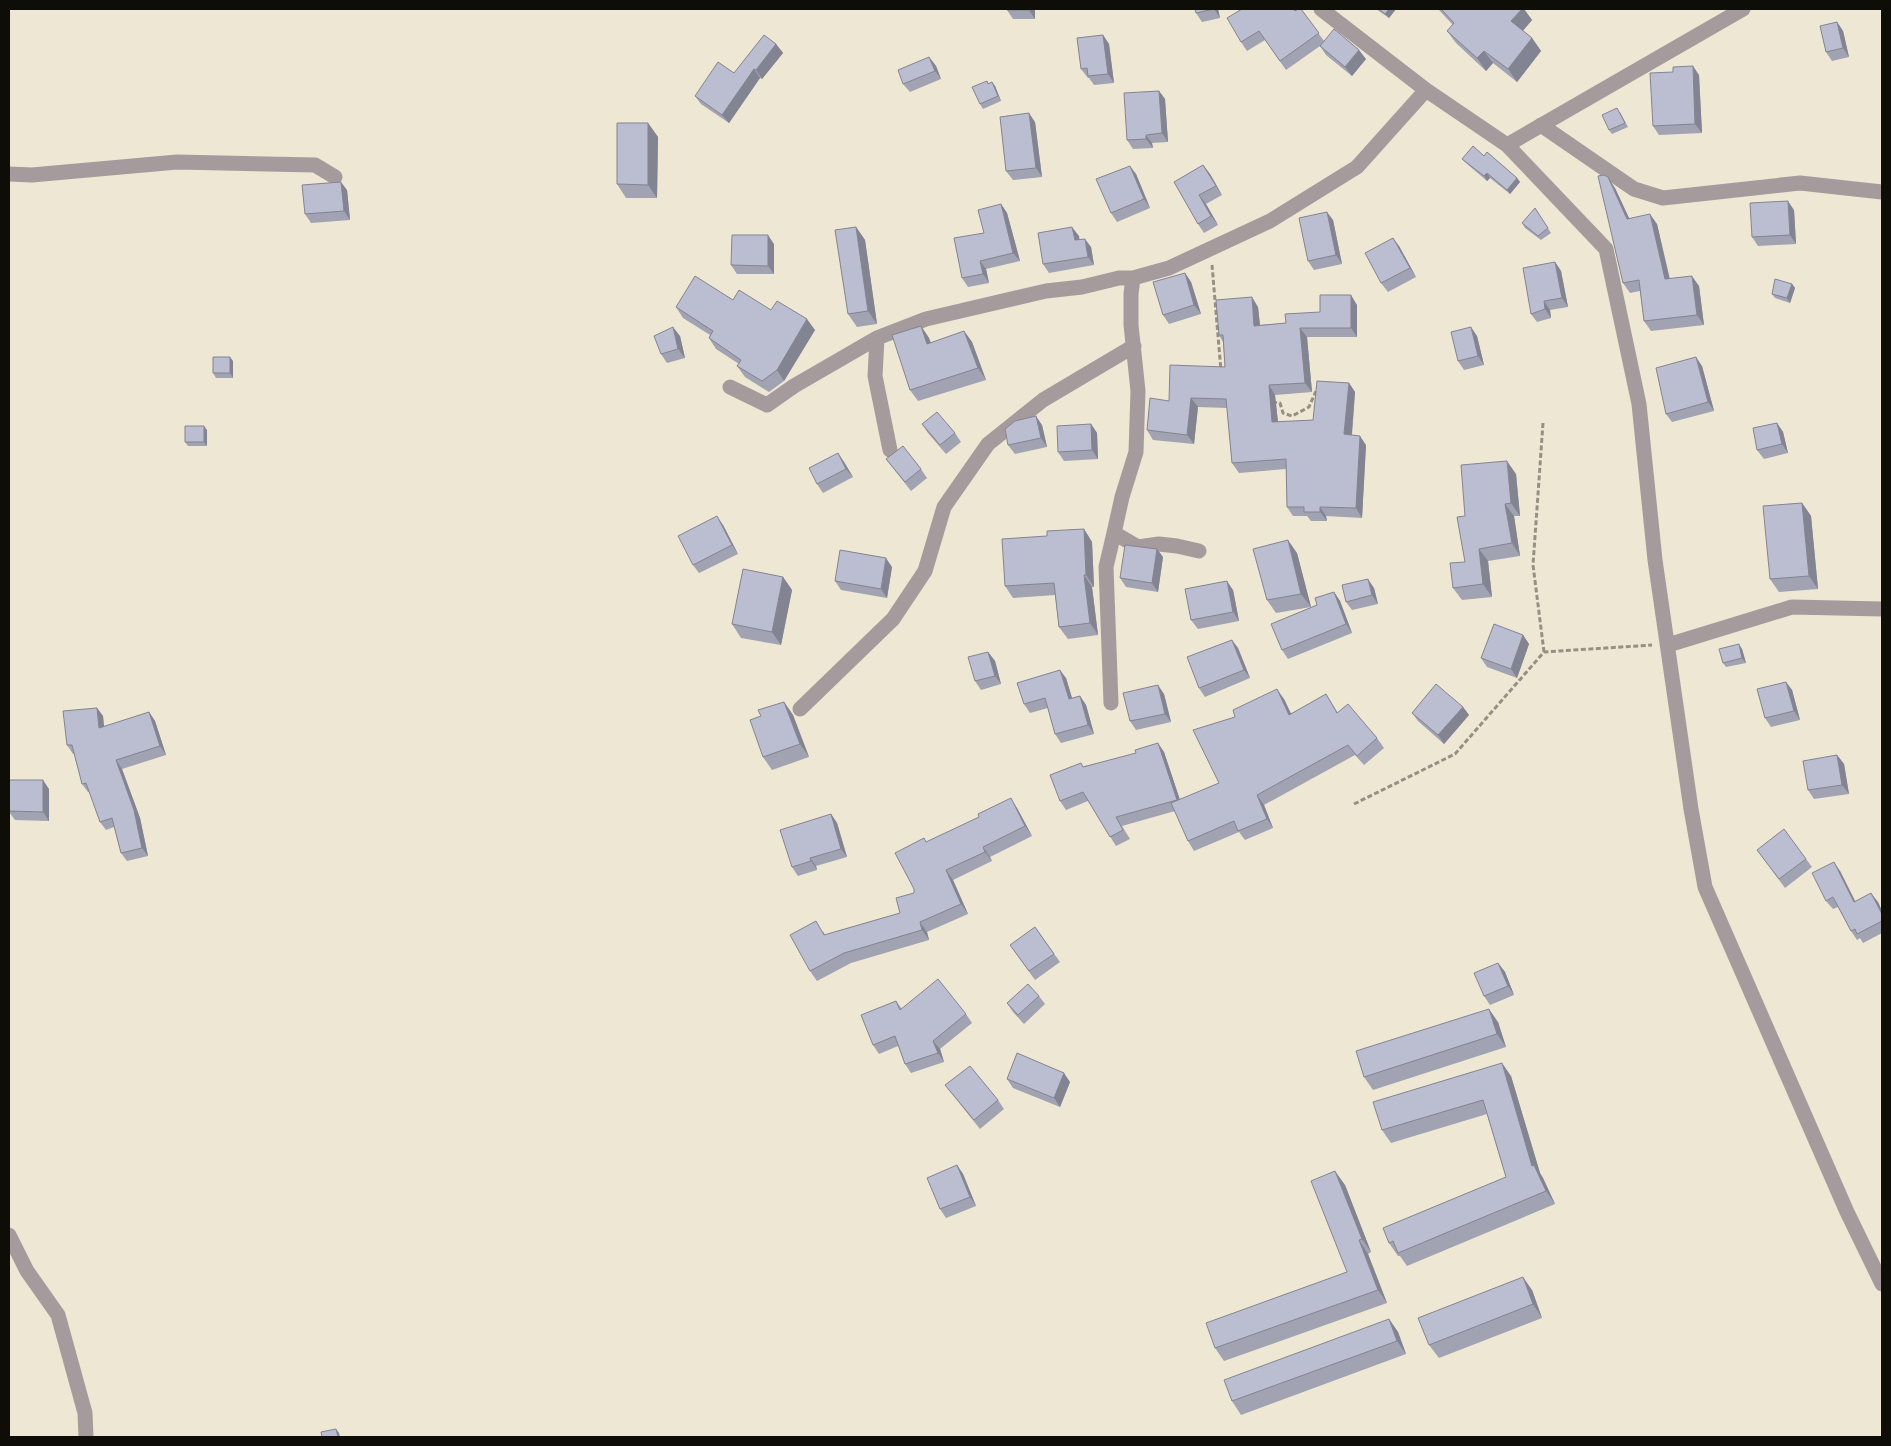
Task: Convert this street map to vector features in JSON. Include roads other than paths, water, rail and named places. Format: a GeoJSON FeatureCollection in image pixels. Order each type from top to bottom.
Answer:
{"type":"FeatureCollection","features":[{"type":"Feature","properties":{"kind":"street"},"geometry":{"type":"LineString","coordinates":[[1321,9],[1426,90],[1507,145],[1606,249],[1639,404],[1656,560],[1705,887],[1847,1212],[1882,1284]]}},
{"type":"Feature","properties":{"kind":"street"},"geometry":{"type":"LineString","coordinates":[[1507,145],[1743,9]]}},
{"type":"Feature","properties":{"kind":"street"},"geometry":{"type":"LineString","coordinates":[[730,387],[767,405],[794,386],[877,338],[926,319],[1046,291],[1082,287],[1119,278],[1134,278],[1169,268],[1270,221],[1356,167],[1426,90]]}},
{"type":"Feature","properties":{"kind":"street"},"geometry":{"type":"LineString","coordinates":[[1541,125],[1634,189],[1663,198],[1800,184],[1882,192]]}},
{"type":"Feature","properties":{"kind":"street"},"geometry":{"type":"LineString","coordinates":[[9,174],[32,175],[177,162],[315,165],[335,177]]}},
{"type":"Feature","properties":{"kind":"street"},"geometry":{"type":"LineString","coordinates":[[1111,703],[1106,567],[1122,497],[1136,452],[1138,391],[1131,318],[1134,278]]}},
{"type":"Feature","properties":{"kind":"street"},"geometry":{"type":"LineString","coordinates":[[877,338],[875,376],[890,450]]}},
{"type":"Feature","properties":{"kind":"street"},"geometry":{"type":"LineString","coordinates":[[800,709],[893,619],[925,571],[944,508],[988,444],[1043,400],[1134,346]]}},
{"type":"Feature","properties":{"kind":"street"},"geometry":{"type":"LineString","coordinates":[[1114,533],[1138,547],[1168,545],[1199,552]]}},
{"type":"Feature","properties":{"kind":"street"},"geometry":{"type":"LineString","coordinates":[[1668,644],[1792,607],[1882,609]]}},
{"type":"Feature","properties":{"kind":"street"},"geometry":{"type":"LineString","coordinates":[[9,1235],[27,1271],[58,1315],[84,1413],[86,1437]]}}]}
